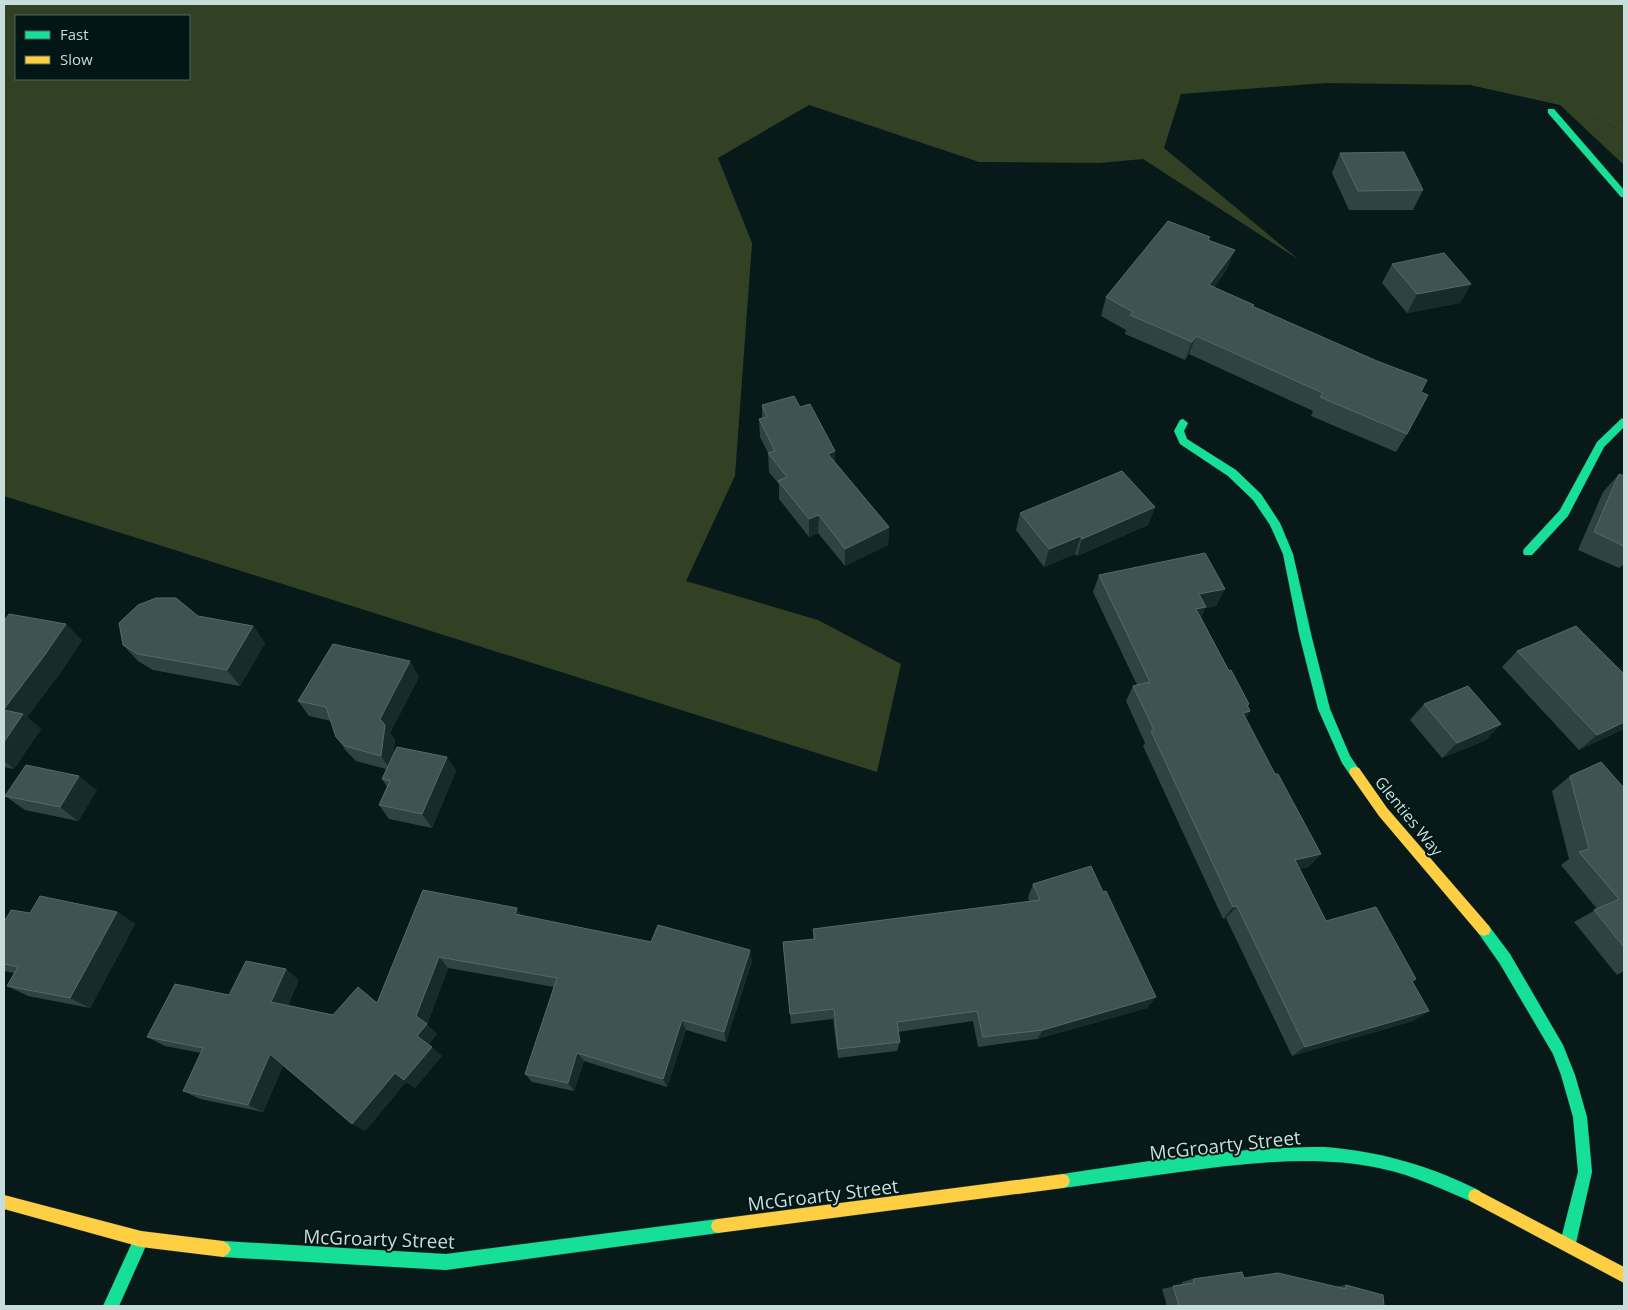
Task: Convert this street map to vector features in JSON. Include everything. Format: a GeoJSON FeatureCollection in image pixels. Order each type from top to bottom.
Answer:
{"type":"FeatureCollection","features":[{"type":"Feature","properties":{"kind":"street"},"geometry":{"type":"LineString","coordinates":[[1551,111],[1624,195]]}},
{"type":"Feature","properties":{"kind":"street"},"geometry":{"type":"LineString","coordinates":[[1528,552],[1564,513],[1600,445],[1624,421]]}},
{"type":"Feature","properties":{"kind":"street","name":"Glenties Way"},"geometry":{"type":"LineString","coordinates":[[1183,423],[1179,432],[1183,440],[1232,473],[1257,497],[1276,523],[1288,554],[1305,634],[1324,709],[1346,759],[1383,812],[1484,930],[1500,952],[1558,1050],[1568,1075],[1580,1117],[1585,1172],[1568,1244]]}},
{"type":"Feature","properties":{"kind":"street","name":"McGroarty Street"},"geometry":{"type":"LineString","coordinates":[[4,1202],[141,1239],[237,1251],[446,1262],[1285,1153],[1336,1155],[1391,1163],[1444,1180],[1624,1275]]}},
{"type":"Feature","properties":{"kind":"street"},"geometry":{"type":"LineString","coordinates":[[111,1306],[141,1239]]}},
{"type":"Feature","properties":{"kind":"green space"},"geometry":{"type":"Polygon","coordinates":[[[4,4],[1624,4],[1624,165],[1560,105],[1470,85],[1325,83],[1181,94],[1164,148],[1299,260],[1143,159],[1100,163],[979,162],[809,105],[718,158],[752,243],[735,476],[686,581],[818,620],[901,664],[877,772],[4,496],[4,4]]]}},
{"type":"Feature","properties":{"kind":"building"},"geometry":{"type":"Polygon","coordinates":[[[1404,152],[1423,190],[1358,191],[1340,153],[1404,152]]]}},
{"type":"Feature","properties":{"kind":"building"},"geometry":{"type":"Polygon","coordinates":[[[1168,221],[1210,237],[1208,240],[1235,250],[1209,285],[1377,361],[1427,380],[1421,392],[1428,395],[1407,434],[1320,397],[1323,393],[1196,336],[1192,342],[1130,315],[1133,312],[1106,297],[1168,221]]]}},
{"type":"Feature","properties":{"kind":"building"},"geometry":{"type":"Polygon","coordinates":[[[1444,253],[1471,284],[1417,294],[1392,264],[1444,253]]]}},
{"type":"Feature","properties":{"kind":"building"},"geometry":{"type":"Polygon","coordinates":[[[794,396],[800,407],[810,404],[835,451],[828,454],[889,527],[845,549],[819,515],[809,519],[778,481],[787,477],[768,453],[775,451],[759,419],[767,417],[762,405],[794,396]]]}},
{"type":"Feature","properties":{"kind":"building"},"geometry":{"type":"Polygon","coordinates":[[[1122,471],[1155,507],[1082,539],[1081,536],[1049,549],[1020,513],[1122,471]]]}},
{"type":"Feature","properties":{"kind":"building"},"geometry":{"type":"Polygon","coordinates":[[[1619,474],[1624,476],[1624,546],[1594,532],[1619,474]]]}},
{"type":"Feature","properties":{"kind":"building"},"geometry":{"type":"Polygon","coordinates":[[[1205,553],[1225,589],[1199,594],[1206,607],[1196,609],[1249,704],[1247,705],[1250,711],[1243,713],[1275,774],[1278,774],[1321,854],[1295,860],[1326,921],[1376,907],[1416,979],[1412,981],[1429,1011],[1305,1047],[1237,906],[1233,907],[1151,731],[1154,730],[1133,686],[1150,682],[1099,575],[1205,553]]]}},
{"type":"Feature","properties":{"kind":"building"},"geometry":{"type":"Polygon","coordinates":[[[156,598],[176,598],[198,616],[253,626],[227,670],[138,654],[123,645],[119,623],[138,605],[156,598]]]}},
{"type":"Feature","properties":{"kind":"building"},"geometry":{"type":"Polygon","coordinates":[[[9,614],[66,624],[4,709],[4,621],[9,614]]]}},
{"type":"Feature","properties":{"kind":"building"},"geometry":{"type":"Polygon","coordinates":[[[1576,626],[1624,674],[1624,722],[1597,735],[1517,651],[1576,626]]]}},
{"type":"Feature","properties":{"kind":"building"},"geometry":{"type":"Polygon","coordinates":[[[333,644],[410,661],[380,719],[385,725],[381,756],[345,746],[336,737],[326,707],[298,701],[333,644]]]}},
{"type":"Feature","properties":{"kind":"building"},"geometry":{"type":"Polygon","coordinates":[[[1468,686],[1501,724],[1457,743],[1424,704],[1468,686]]]}},
{"type":"Feature","properties":{"kind":"building"},"geometry":{"type":"Polygon","coordinates":[[[4,710],[23,714],[4,742],[4,710]]]}},
{"type":"Feature","properties":{"kind":"building"},"geometry":{"type":"Polygon","coordinates":[[[397,747],[447,757],[422,814],[379,805],[390,781],[382,779],[397,747]]]}},
{"type":"Feature","properties":{"kind":"building"},"geometry":{"type":"Polygon","coordinates":[[[1601,762],[1624,788],[1624,947],[1594,910],[1619,899],[1579,852],[1589,849],[1570,776],[1601,762]]]}},
{"type":"Feature","properties":{"kind":"building"},"geometry":{"type":"Polygon","coordinates":[[[26,765],[79,776],[60,807],[5,796],[26,765]]]}},
{"type":"Feature","properties":{"kind":"building"},"geometry":{"type":"Polygon","coordinates":[[[1091,866],[1103,892],[1106,891],[1156,997],[1043,1030],[983,1037],[977,1011],[897,1022],[900,1042],[838,1049],[834,1009],[790,1014],[783,942],[815,939],[813,929],[1040,900],[1033,884],[1091,866]]]}},
{"type":"Feature","properties":{"kind":"building"},"geometry":{"type":"Polygon","coordinates":[[[423,890],[517,908],[515,914],[651,942],[658,925],[750,950],[724,1032],[682,1020],[663,1079],[577,1053],[568,1083],[525,1074],[557,978],[439,957],[416,1016],[427,1024],[417,1036],[432,1047],[404,1080],[395,1073],[352,1124],[270,1054],[248,1105],[183,1091],[203,1048],[147,1037],[175,984],[229,995],[246,961],[286,969],[271,1002],[333,1015],[358,987],[377,1003],[423,890]]]}},
{"type":"Feature","properties":{"kind":"building"},"geometry":{"type":"Polygon","coordinates":[[[40,896],[117,912],[70,998],[7,986],[18,967],[4,964],[4,922],[11,910],[30,913],[40,896]]]}},
{"type":"Feature","properties":{"kind":"building"},"geometry":{"type":"Polygon","coordinates":[[[1242,1272],[1244,1278],[1278,1273],[1346,1289],[1346,1285],[1383,1295],[1384,1306],[1179,1306],[1173,1286],[1194,1283],[1193,1279],[1242,1272]]]}},
{"type":"Feature","properties":{"kind":"traffic: fast"},"geometry":{"type":"LineString","coordinates":[[1551,111],[1624,195]]}},
{"type":"Feature","properties":{"kind":"traffic: fast"},"geometry":{"type":"LineString","coordinates":[[1528,552],[1564,513],[1600,445],[1624,421]]}},
{"type":"Feature","properties":{"kind":"traffic: fast"},"geometry":{"type":"LineString","coordinates":[[1183,423],[1179,431],[1183,441],[1232,473],[1257,497],[1275,523],[1288,554],[1305,634],[1324,709],[1346,759],[1355,772]]}},
{"type":"Feature","properties":{"kind":"traffic: fast"},"geometry":{"type":"LineString","coordinates":[[1484,930],[1505,959],[1558,1050],[1568,1075],[1580,1117],[1585,1172],[1568,1243]]}},
{"type":"Feature","properties":{"kind":"traffic: fast"},"geometry":{"type":"LineString","coordinates":[[1063,1181],[1269,1155],[1324,1154],[1378,1160],[1405,1167],[1432,1176],[1475,1196]]}},
{"type":"Feature","properties":{"kind":"traffic: fast"},"geometry":{"type":"LineString","coordinates":[[223,1249],[446,1262],[718,1226]]}},
{"type":"Feature","properties":{"kind":"traffic: fast"},"geometry":{"type":"LineString","coordinates":[[111,1306],[141,1239]]}},
{"type":"Feature","properties":{"kind":"traffic: slow"},"geometry":{"type":"LineString","coordinates":[[1355,772],[1383,812],[1484,930]]}},
{"type":"Feature","properties":{"kind":"traffic: slow"},"geometry":{"type":"LineString","coordinates":[[718,1226],[1063,1181]]}},
{"type":"Feature","properties":{"kind":"traffic: slow"},"geometry":{"type":"LineString","coordinates":[[1475,1196],[1624,1275]]}},
{"type":"Feature","properties":{"kind":"traffic: slow"},"geometry":{"type":"LineString","coordinates":[[4,1202],[141,1239],[223,1249]]}}]}
